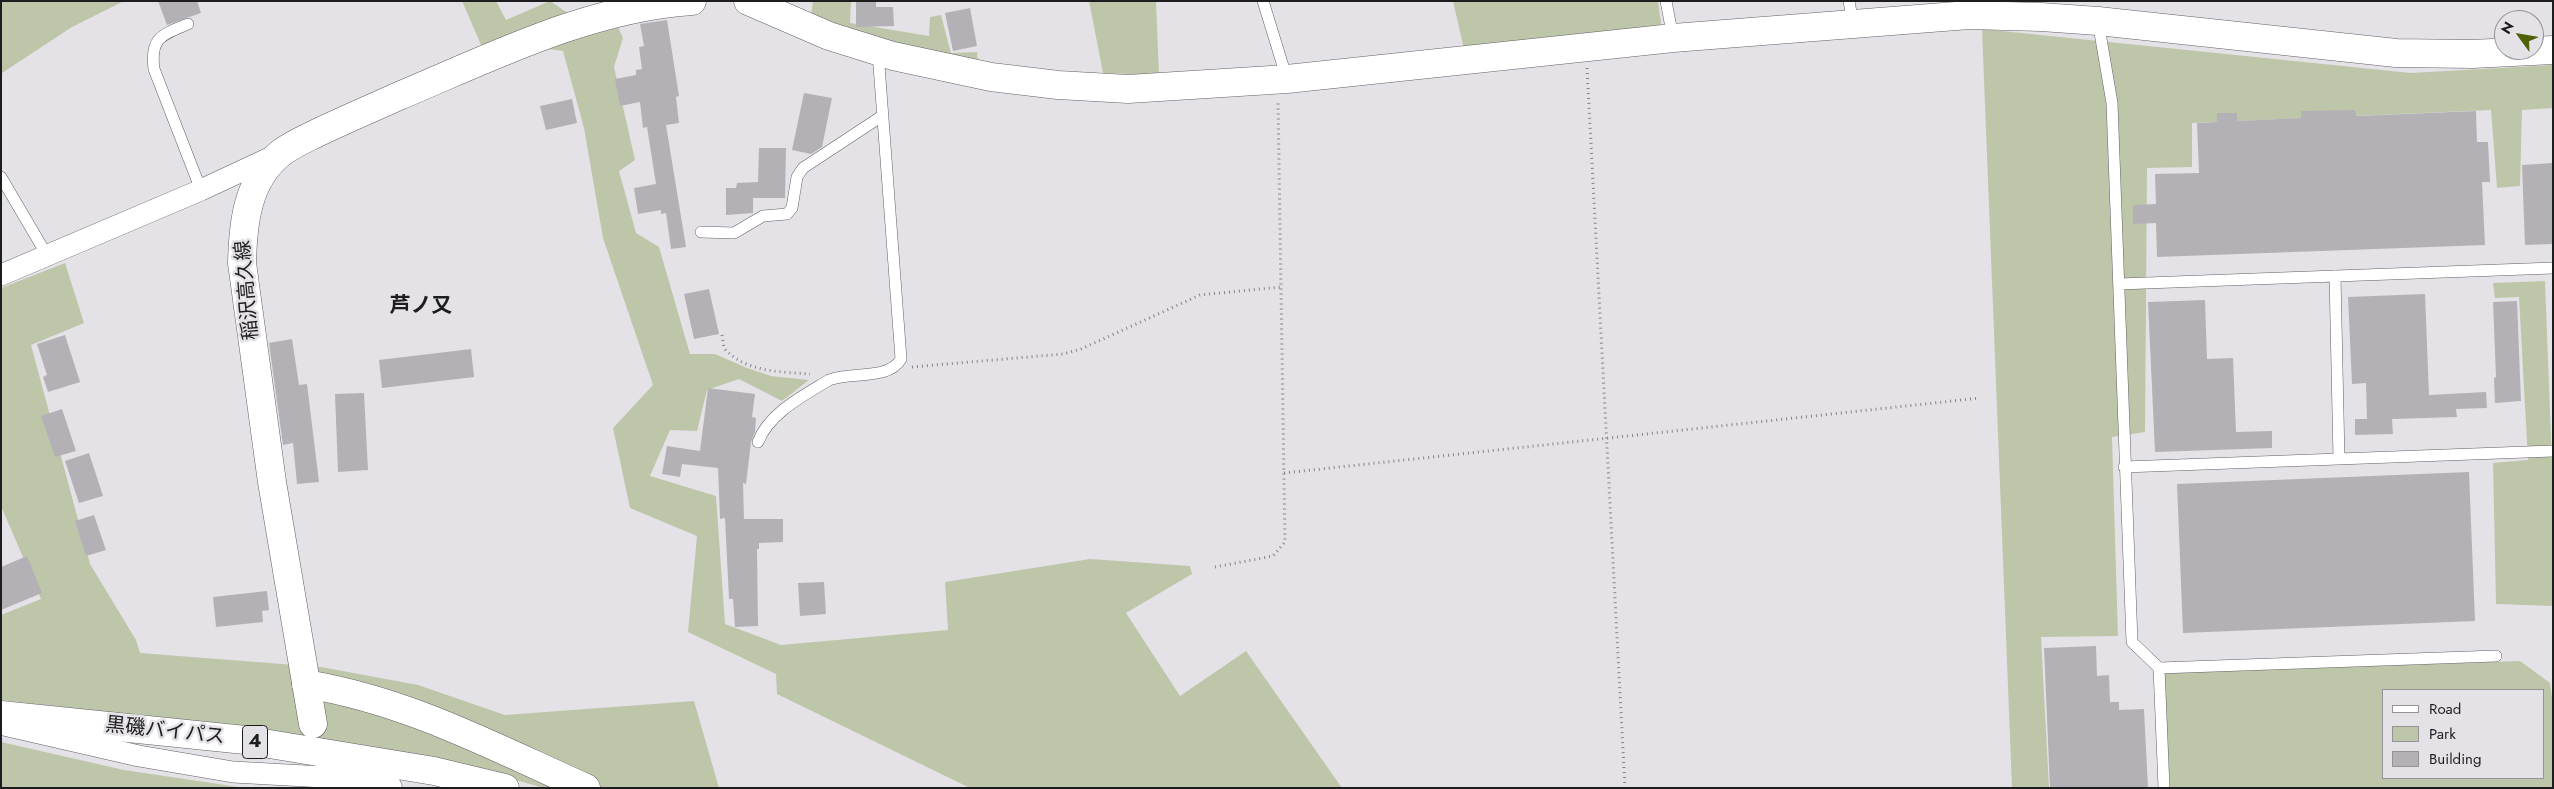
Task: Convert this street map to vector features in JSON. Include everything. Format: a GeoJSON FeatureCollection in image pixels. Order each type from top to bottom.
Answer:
{"type":"FeatureCollection","features":[{"type":"Feature","properties":{"kind":"main road","name":"稲沢高久線"},"geometry":{"type":"LineString","coordinates":[[313,724],[272,482],[242,263],[243,233],[248,202],[258,179],[280,153],[356,114],[545,34],[615,13],[692,1]]}},
{"type":"Feature","properties":{"kind":"main road"},"geometry":{"type":"LineString","coordinates":[[748,1],[829,36],[878,52],[991,77],[1058,85],[1128,89],[1282,79],[1586,48],[1851,13],[2041,16],[2396,53],[2472,54],[2553,50]]}},
{"type":"Feature","properties":{"kind":"main road"},"geometry":{"type":"LineString","coordinates":[[306,684],[349,691],[432,718],[586,788]]}},
{"type":"Feature","properties":{"kind":"main road","name":"黒磯バイパス"},"geometry":{"type":"LineString","coordinates":[[1,715],[245,740],[397,765],[505,788]]}},
{"type":"Feature","properties":{"kind":"main road"},"geometry":{"type":"LineString","coordinates":[[324,775],[388,788]]}},
{"type":"Feature","properties":{"kind":"street"},"geometry":{"type":"LineString","coordinates":[[1,275],[48,257],[202,190],[280,153]]}},
{"type":"Feature","properties":{"kind":"street"},"geometry":{"type":"LineString","coordinates":[[1,724],[139,756],[233,772],[324,775]]}},
{"type":"Feature","properties":{"kind":"lane"},"geometry":{"type":"LineString","coordinates":[[1263,1],[1282,79]]}},
{"type":"Feature","properties":{"kind":"lane"},"geometry":{"type":"LineString","coordinates":[[1666,1],[1673,38]]}},
{"type":"Feature","properties":{"kind":"lane"},"geometry":{"type":"LineString","coordinates":[[2098,22],[2112,103],[2124,467],[2132,642],[2160,668],[2496,656]]}},
{"type":"Feature","properties":{"kind":"lane"},"geometry":{"type":"LineString","coordinates":[[188,24],[166,34],[156,42],[152,53],[154,69],[202,190]]}},
{"type":"Feature","properties":{"kind":"lane"},"geometry":{"type":"LineString","coordinates":[[758,442],[763,430],[772,418],[813,390],[838,376],[887,371],[896,367],[901,350],[878,52]]}},
{"type":"Feature","properties":{"kind":"lane"},"geometry":{"type":"LineString","coordinates":[[701,232],[734,233],[763,216],[786,214],[792,208],[797,178],[803,168],[882,116]]}},
{"type":"Feature","properties":{"kind":"lane"},"geometry":{"type":"LineString","coordinates":[[1,177],[48,257]]}},
{"type":"Feature","properties":{"kind":"lane"},"geometry":{"type":"LineString","coordinates":[[2119,284],[2553,268]]}},
{"type":"Feature","properties":{"kind":"lane"},"geometry":{"type":"LineString","coordinates":[[2335,276],[2340,459]]}},
{"type":"Feature","properties":{"kind":"lane"},"geometry":{"type":"LineString","coordinates":[[2124,467],[2553,451]]}},
{"type":"Feature","properties":{"kind":"lane"},"geometry":{"type":"LineString","coordinates":[[2160,668],[2164,788]]}},
{"type":"Feature","properties":{"kind":"path"},"geometry":{"type":"LineString","coordinates":[[1586,48],[1625,788]]}},
{"type":"Feature","properties":{"kind":"path"},"geometry":{"type":"LineString","coordinates":[[1215,567],[1273,556],[1281,549],[1285,542],[1281,287],[1282,79]]}},
{"type":"Feature","properties":{"kind":"path"},"geometry":{"type":"LineString","coordinates":[[896,367],[1063,354],[1081,348],[1200,295],[1281,287]]}},
{"type":"Feature","properties":{"kind":"path"},"geometry":{"type":"LineString","coordinates":[[722,335],[724,348],[738,362],[772,371],[838,376]]}},
{"type":"Feature","properties":{"kind":"path"},"geometry":{"type":"LineString","coordinates":[[1284,473],[1980,398]]}},
{"type":"Feature","properties":{"kind":"green space"},"geometry":{"type":"Polygon","coordinates":[[[1,1],[124,1],[72,27],[2,73],[1,1]]]}},
{"type":"Feature","properties":{"kind":"green space"},"geometry":{"type":"Polygon","coordinates":[[[462,1],[496,1],[506,20],[550,1],[593,30],[618,27],[623,38],[614,67],[635,160],[619,171],[636,233],[659,247],[690,354],[715,354],[771,376],[809,380],[782,401],[739,379],[707,390],[697,431],[670,430],[650,476],[716,496],[725,624],[781,645],[948,630],[945,582],[1090,559],[1190,566],[1192,574],[1126,613],[1180,696],[1246,651],[1342,788],[970,788],[777,694],[776,674],[688,632],[697,536],[630,508],[613,428],[653,385],[603,238],[584,128],[563,51],[495,42],[482,47],[462,1]]]}},
{"type":"Feature","properties":{"kind":"green space"},"geometry":{"type":"Polygon","coordinates":[[[813,1],[851,1],[850,23],[929,36],[930,17],[941,15],[951,53],[977,52],[978,62],[854,33],[811,15],[813,1]]]}},
{"type":"Feature","properties":{"kind":"green space"},"geometry":{"type":"Polygon","coordinates":[[[1089,1],[1156,1],[1159,75],[1103,73],[1089,1]]]}},
{"type":"Feature","properties":{"kind":"green space"},"geometry":{"type":"Polygon","coordinates":[[[1453,1],[1658,1],[1662,31],[1464,49],[1453,1]]]}},
{"type":"Feature","properties":{"kind":"green space"},"geometry":{"type":"Polygon","coordinates":[[[1982,29],[2411,73],[2553,65],[2553,108],[2522,110],[2520,186],[2497,188],[2491,110],[2192,123],[2192,167],[2147,168],[2145,432],[2112,437],[2118,636],[2041,637],[2049,788],[2012,788],[1982,29]]]}},
{"type":"Feature","properties":{"kind":"green space"},"geometry":{"type":"Polygon","coordinates":[[[65,263],[84,323],[31,345],[90,564],[136,640],[140,653],[321,667],[418,685],[505,715],[694,701],[719,788],[544,788],[452,762],[194,722],[1,700],[1,615],[41,599],[1,506],[1,288],[65,263]]]}},
{"type":"Feature","properties":{"kind":"green space"},"geometry":{"type":"Polygon","coordinates":[[[2545,281],[2553,489],[2553,606],[2496,604],[2493,463],[2528,460],[2519,297],[2495,298],[2493,283],[2545,281]]]}},
{"type":"Feature","properties":{"kind":"green space"},"geometry":{"type":"Polygon","coordinates":[[[2520,661],[2550,683],[2553,705],[2553,788],[2170,788],[2164,673],[2520,661]]]}},
{"type":"Feature","properties":{"kind":"green space"},"geometry":{"type":"Polygon","coordinates":[[[1,742],[124,770],[245,788],[1,787],[1,742]]]}},
{"type":"Feature","properties":{"kind":"building"},"geometry":{"type":"Polygon","coordinates":[[[158,1],[197,1],[201,13],[167,25],[158,1]]]}},
{"type":"Feature","properties":{"kind":"building"},"geometry":{"type":"Polygon","coordinates":[[[856,1],[876,1],[876,7],[893,7],[894,26],[856,27],[856,1]]]}},
{"type":"Feature","properties":{"kind":"building"},"geometry":{"type":"Polygon","coordinates":[[[970,8],[977,46],[953,51],[945,13],[970,8]]]}},
{"type":"Feature","properties":{"kind":"building"},"geometry":{"type":"Polygon","coordinates":[[[667,20],[679,96],[676,97],[679,123],[666,125],[686,247],[671,249],[666,213],[661,214],[661,210],[638,214],[634,188],[656,184],[647,127],[643,128],[640,102],[620,106],[615,79],[636,75],[636,70],[642,69],[639,47],[644,46],[640,24],[667,20]]]}},
{"type":"Feature","properties":{"kind":"building"},"geometry":{"type":"Polygon","coordinates":[[[804,93],[832,98],[822,147],[811,154],[792,150],[804,93]]]}},
{"type":"Feature","properties":{"kind":"building"},"geometry":{"type":"Polygon","coordinates":[[[572,99],[577,123],[546,130],[540,106],[572,99]]]}},
{"type":"Feature","properties":{"kind":"building"},"geometry":{"type":"Polygon","coordinates":[[[2355,110],[2356,116],[2476,111],[2477,142],[2488,142],[2490,182],[2482,182],[2485,245],[2157,257],[2156,223],[2133,224],[2133,205],[2156,204],[2155,174],[2199,173],[2197,123],[2217,122],[2217,113],[2237,113],[2237,121],[2301,118],[2301,111],[2355,110]]]}},
{"type":"Feature","properties":{"kind":"building"},"geometry":{"type":"Polygon","coordinates":[[[759,148],[786,148],[785,198],[753,198],[753,213],[726,215],[726,188],[736,188],[737,183],[758,182],[759,148]]]}},
{"type":"Feature","properties":{"kind":"building"},"geometry":{"type":"Polygon","coordinates":[[[2553,163],[2553,244],[2525,245],[2522,165],[2553,163]]]}},
{"type":"Feature","properties":{"kind":"building"},"geometry":{"type":"Polygon","coordinates":[[[709,289],[719,334],[694,339],[684,294],[709,289]]]}},
{"type":"Feature","properties":{"kind":"building"},"geometry":{"type":"Polygon","coordinates":[[[2425,294],[2429,395],[2486,392],[2487,408],[2456,409],[2457,417],[2392,419],[2393,434],[2355,435],[2355,419],[2367,419],[2366,383],[2352,384],[2348,297],[2425,294]]]}},
{"type":"Feature","properties":{"kind":"building"},"geometry":{"type":"Polygon","coordinates":[[[2205,300],[2207,359],[2233,358],[2236,432],[2272,431],[2272,448],[2155,452],[2148,302],[2205,300]]]}},
{"type":"Feature","properties":{"kind":"building"},"geometry":{"type":"Polygon","coordinates":[[[2517,301],[2521,401],[2495,403],[2494,378],[2496,377],[2493,302],[2517,301]]]}},
{"type":"Feature","properties":{"kind":"building"},"geometry":{"type":"Polygon","coordinates":[[[65,335],[80,382],[48,392],[43,377],[47,375],[37,344],[65,335]]]}},
{"type":"Feature","properties":{"kind":"building"},"geometry":{"type":"Polygon","coordinates":[[[292,339],[299,385],[307,384],[319,482],[297,484],[293,443],[283,445],[269,343],[292,339]]]}},
{"type":"Feature","properties":{"kind":"building"},"geometry":{"type":"Polygon","coordinates":[[[471,349],[474,377],[382,388],[379,360],[471,349]]]}},
{"type":"Feature","properties":{"kind":"building"},"geometry":{"type":"Polygon","coordinates":[[[708,388],[755,394],[752,417],[756,418],[755,432],[751,442],[746,484],[743,483],[744,519],[783,519],[783,542],[759,543],[759,549],[757,549],[758,626],[735,627],[733,599],[729,599],[725,518],[720,519],[718,468],[682,464],[680,477],[662,474],[667,446],[700,451],[708,388]]]}},
{"type":"Feature","properties":{"kind":"building"},"geometry":{"type":"Polygon","coordinates":[[[364,393],[368,470],[338,472],[335,394],[364,393]]]}},
{"type":"Feature","properties":{"kind":"building"},"geometry":{"type":"Polygon","coordinates":[[[62,409],[76,451],[55,457],[41,416],[62,409]]]}},
{"type":"Feature","properties":{"kind":"building"},"geometry":{"type":"Polygon","coordinates":[[[89,453],[103,496],[79,503],[65,461],[89,453]]]}},
{"type":"Feature","properties":{"kind":"building"},"geometry":{"type":"Polygon","coordinates":[[[2469,472],[2475,621],[2183,633],[2177,484],[2469,472]]]}},
{"type":"Feature","properties":{"kind":"building"},"geometry":{"type":"Polygon","coordinates":[[[94,515],[106,550],[86,556],[75,521],[94,515]]]}},
{"type":"Feature","properties":{"kind":"building"},"geometry":{"type":"Polygon","coordinates":[[[27,556],[42,593],[1,610],[1,567],[27,556]]]}},
{"type":"Feature","properties":{"kind":"building"},"geometry":{"type":"Polygon","coordinates":[[[824,582],[826,614],[800,616],[798,583],[824,582]]]}},
{"type":"Feature","properties":{"kind":"building"},"geometry":{"type":"Polygon","coordinates":[[[267,591],[269,610],[262,611],[263,622],[216,627],[213,597],[267,591]]]}},
{"type":"Feature","properties":{"kind":"building"},"geometry":{"type":"Polygon","coordinates":[[[2096,646],[2097,676],[2109,675],[2110,702],[2119,702],[2119,710],[2144,709],[2148,788],[2050,788],[2044,648],[2096,646]]]}},
{"type":"Feature","properties":{"kind":"district","name":"芦ノ又"},"geometry":{"type":"Point","coordinates":[421,307]}}]}
